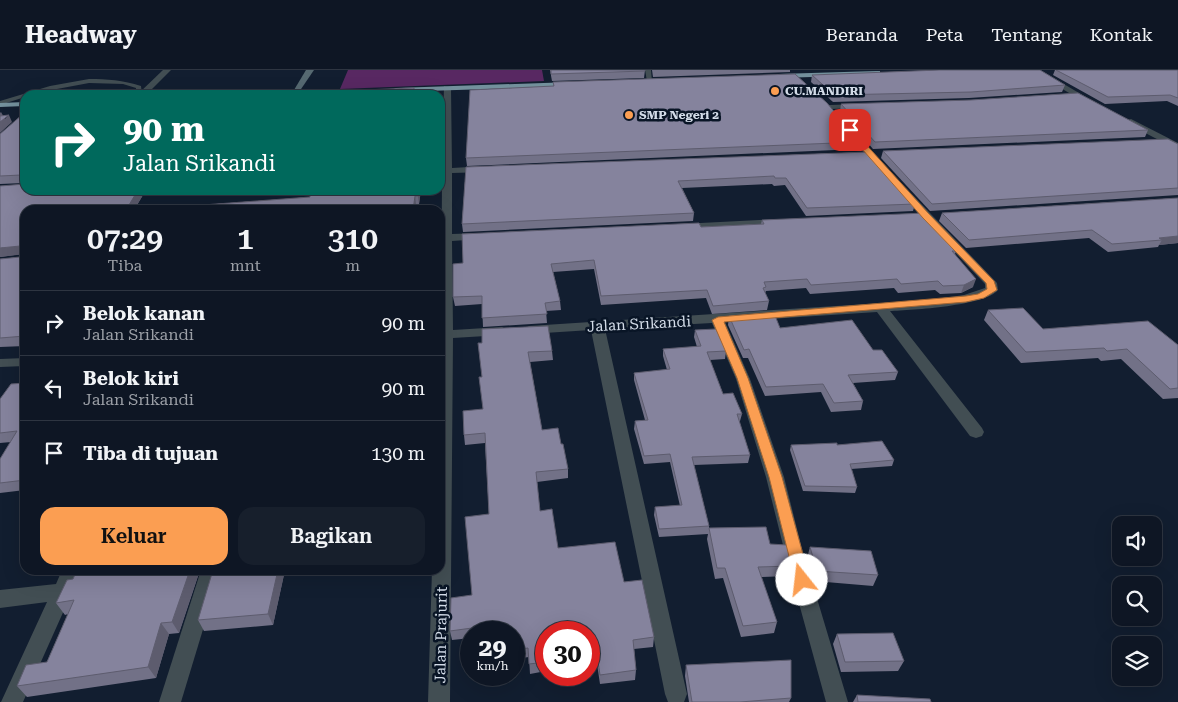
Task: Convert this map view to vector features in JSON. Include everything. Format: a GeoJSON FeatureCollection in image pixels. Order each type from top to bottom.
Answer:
{"type":"FeatureCollection","features":[{"type":"Feature","properties":{"kind":"highway"},"geometry":{"type":"LineString","coordinates":[[766,76],[885,73]]}},
{"type":"Feature","properties":{"kind":"highway"},"geometry":{"type":"LineString","coordinates":[[641,81],[660,80]]}},
{"type":"Feature","properties":{"kind":"highway"},"geometry":{"type":"LineString","coordinates":[[390,90],[582,83]]}},
{"type":"Feature","properties":{"kind":"highway"},"geometry":{"type":"LineString","coordinates":[[0,104],[20,104]]}},
{"type":"Feature","properties":{"kind":"street"},"geometry":{"type":"LineString","coordinates":[[145,90],[167,70]]}},
{"type":"Feature","properties":{"kind":"street"},"geometry":{"type":"LineString","coordinates":[[297,90],[310,70]]}},
{"type":"Feature","properties":{"kind":"street"},"geometry":{"type":"LineString","coordinates":[[1035,70],[1077,95],[1104,108]]}},
{"type":"Feature","properties":{"kind":"street"},"geometry":{"type":"LineString","coordinates":[[796,75],[809,88]]}},
{"type":"Feature","properties":{"kind":"street","name":"Jalan Prajurit"},"geometry":{"type":"LineString","coordinates":[[445,143],[447,88]]}},
{"type":"Feature","properties":{"kind":"street"},"geometry":{"type":"LineString","coordinates":[[1057,96],[1077,95]]}},
{"type":"Feature","properties":{"kind":"street","name":"Jalan Srikandi"},"geometry":{"type":"LineString","coordinates":[[445,335],[718,320],[880,307],[966,299],[981,296],[992,290],[991,283],[921,216],[891,178],[826,104],[870,105]]}},
{"type":"Feature","properties":{"kind":"street"},"geometry":{"type":"LineString","coordinates":[[1121,117],[1178,147]]}},
{"type":"Feature","properties":{"kind":"street"},"geometry":{"type":"LineString","coordinates":[[1146,140],[1165,140]]}},
{"type":"Feature","properties":{"kind":"street"},"geometry":{"type":"LineString","coordinates":[[445,170],[496,168]]}},
{"type":"Feature","properties":{"kind":"street"},"geometry":{"type":"LineString","coordinates":[[921,216],[945,215]]}},
{"type":"Feature","properties":{"kind":"street"},"geometry":{"type":"LineString","coordinates":[[671,228],[788,222]]}},
{"type":"Feature","properties":{"kind":"street"},"geometry":{"type":"LineString","coordinates":[[445,238],[494,236]]}},
{"type":"Feature","properties":{"kind":"street"},"geometry":{"type":"LineString","coordinates":[[880,307],[976,432]]}},
{"type":"Feature","properties":{"kind":"street"},"geometry":{"type":"LineString","coordinates":[[718,320],[743,378],[775,477],[792,544],[838,702]]}},
{"type":"Feature","properties":{"kind":"street"},"geometry":{"type":"LineString","coordinates":[[597,326],[676,694]]}},
{"type":"Feature","properties":{"kind":"street"},"geometry":{"type":"LineString","coordinates":[[0,363],[20,362]]}},
{"type":"Feature","properties":{"kind":"street"},"geometry":{"type":"LineString","coordinates":[[12,702],[70,575]]}},
{"type":"Feature","properties":{"kind":"street"},"geometry":{"type":"LineString","coordinates":[[170,702],[209,575]]}},
{"type":"Feature","properties":{"kind":"street","name":"Jalan Prajurit"},"geometry":{"type":"LineString","coordinates":[[439,702],[440,575]]}},
{"type":"Feature","properties":{"kind":"street"},"geometry":{"type":"LineString","coordinates":[[0,599],[61,592]]}},
{"type":"Feature","properties":{"kind":"lane"},"geometry":{"type":"LineString","coordinates":[[648,70],[650,81]]}},
{"type":"Feature","properties":{"kind":"lane"},"geometry":{"type":"LineString","coordinates":[[42,90],[51,87],[103,80],[120,81],[134,85],[138,87],[139,90]]}},
{"type":"Feature","properties":{"kind":"lane"},"geometry":{"type":"LineString","coordinates":[[0,104],[20,97]]}},
{"type":"Feature","properties":{"kind":"shaded area"},"geometry":{"type":"Polygon","coordinates":[[[348,70],[542,70],[544,81],[340,89],[348,70]]]}},
{"type":"Feature","properties":{"kind":"building"},"geometry":{"type":"Polygon","coordinates":[[[551,70],[645,70],[645,71],[551,74],[551,70]]]}},
{"type":"Feature","properties":{"kind":"building"},"geometry":{"type":"Polygon","coordinates":[[[939,70],[1040,70],[1065,85],[971,92],[834,95],[812,75],[939,70]]]}},
{"type":"Feature","properties":{"kind":"building"},"geometry":{"type":"Polygon","coordinates":[[[1056,70],[1178,70],[1178,98],[1170,95],[1108,97],[1056,70]]]}},
{"type":"Feature","properties":{"kind":"building"},"geometry":{"type":"Polygon","coordinates":[[[795,74],[827,103],[860,142],[466,158],[470,90],[554,86],[553,82],[795,74]]]}},
{"type":"Feature","properties":{"kind":"building"},"geometry":{"type":"Polygon","coordinates":[[[414,88],[414,90],[363,90],[414,88]]]}},
{"type":"Feature","properties":{"kind":"building"},"geometry":{"type":"Polygon","coordinates":[[[1078,93],[1148,130],[875,142],[841,104],[971,100],[1078,93]]]}},
{"type":"Feature","properties":{"kind":"building"},"geometry":{"type":"Polygon","coordinates":[[[9,115],[0,122],[0,116],[9,115]]]}},
{"type":"Feature","properties":{"kind":"building"},"geometry":{"type":"Polygon","coordinates":[[[20,117],[20,175],[0,176],[0,134],[20,117]]]}},
{"type":"Feature","properties":{"kind":"building"},"geometry":{"type":"Polygon","coordinates":[[[1168,139],[1178,144],[1178,188],[932,204],[883,151],[1168,139]]]}},
{"type":"Feature","properties":{"kind":"building"},"geometry":{"type":"Polygon","coordinates":[[[868,152],[915,204],[807,208],[786,178],[775,178],[774,176],[678,181],[694,213],[462,224],[466,167],[868,152]]]}},
{"type":"Feature","properties":{"kind":"building"},"geometry":{"type":"Polygon","coordinates":[[[20,184],[20,195],[135,195],[129,205],[20,205],[20,246],[0,248],[0,186],[20,184]]]}},
{"type":"Feature","properties":{"kind":"building"},"geometry":{"type":"Polygon","coordinates":[[[310,195],[418,195],[415,196],[414,205],[203,205],[310,197],[310,195]]]}},
{"type":"Feature","properties":{"kind":"building"},"geometry":{"type":"Polygon","coordinates":[[[1178,198],[1178,236],[1159,238],[1162,240],[1112,244],[1092,230],[969,240],[942,213],[1178,198]]]}},
{"type":"Feature","properties":{"kind":"building"},"geometry":{"type":"Polygon","coordinates":[[[925,213],[952,241],[946,241],[956,251],[952,251],[976,279],[964,285],[943,286],[938,281],[901,284],[897,279],[811,285],[807,279],[764,282],[766,287],[763,288],[769,301],[713,306],[707,290],[601,296],[594,260],[551,264],[560,301],[545,303],[547,314],[482,318],[482,296],[453,297],[453,264],[463,263],[462,234],[699,223],[701,227],[764,224],[762,220],[925,213]]]}},
{"type":"Feature","properties":{"kind":"building"},"geometry":{"type":"Polygon","coordinates":[[[20,257],[20,336],[0,338],[0,259],[20,257]]]}},
{"type":"Feature","properties":{"kind":"building"},"geometry":{"type":"Polygon","coordinates":[[[1023,308],[1043,329],[1148,321],[1178,345],[1178,388],[1170,389],[1127,349],[1107,351],[1104,348],[1026,352],[988,310],[1023,308]]]}},
{"type":"Feature","properties":{"kind":"building"},"geometry":{"type":"Polygon","coordinates":[[[774,313],[780,328],[852,320],[873,350],[882,350],[898,372],[848,375],[863,401],[834,403],[823,384],[766,387],[749,349],[744,350],[729,316],[774,313]]]}},
{"type":"Feature","properties":{"kind":"building"},"geometry":{"type":"Polygon","coordinates":[[[548,326],[552,351],[528,352],[542,430],[558,428],[568,469],[536,472],[540,511],[552,509],[558,548],[615,542],[624,582],[642,580],[654,637],[633,640],[636,670],[600,675],[600,621],[535,621],[535,663],[529,664],[528,648],[525,648],[525,621],[460,621],[460,630],[450,631],[451,598],[472,595],[465,517],[489,514],[485,433],[464,435],[463,411],[483,409],[479,377],[482,377],[478,343],[482,343],[482,329],[548,326]]]}},
{"type":"Feature","properties":{"kind":"building"},"geometry":{"type":"Polygon","coordinates":[[[716,329],[726,351],[707,352],[723,394],[733,393],[742,414],[737,414],[750,455],[692,457],[709,526],[659,529],[655,507],[682,505],[670,454],[644,456],[635,421],[648,420],[634,373],[670,369],[663,349],[701,346],[695,330],[716,329]]]}},
{"type":"Feature","properties":{"kind":"building"},"geometry":{"type":"Polygon","coordinates":[[[20,383],[20,481],[0,483],[0,459],[17,431],[0,433],[0,399],[11,384],[20,383]]]}},
{"type":"Feature","properties":{"kind":"building"},"geometry":{"type":"Polygon","coordinates":[[[882,441],[894,460],[850,464],[857,487],[805,486],[791,445],[837,443],[837,445],[882,441]]]}},
{"type":"Feature","properties":{"kind":"building"},"geometry":{"type":"Polygon","coordinates":[[[766,527],[770,544],[787,545],[793,566],[758,567],[777,622],[743,626],[725,568],[717,568],[709,528],[766,527]]]}},
{"type":"Feature","properties":{"kind":"building"},"geometry":{"type":"Polygon","coordinates":[[[810,547],[871,551],[878,575],[817,571],[810,547]]]}},
{"type":"Feature","properties":{"kind":"building"},"geometry":{"type":"Polygon","coordinates":[[[75,575],[188,575],[172,622],[161,623],[148,667],[17,686],[26,665],[47,662],[74,600],[56,603],[67,580],[73,579],[75,575]]]}},
{"type":"Feature","properties":{"kind":"building"},"geometry":{"type":"Polygon","coordinates":[[[212,575],[277,575],[268,614],[198,620],[212,575]]]}},
{"type":"Feature","properties":{"kind":"building"},"geometry":{"type":"Polygon","coordinates":[[[893,633],[904,661],[845,662],[837,634],[893,633]]]}},
{"type":"Feature","properties":{"kind":"building"},"geometry":{"type":"Polygon","coordinates":[[[791,660],[791,698],[740,702],[692,702],[686,665],[791,660]]]}},
{"type":"Feature","properties":{"kind":"building"},"geometry":{"type":"Polygon","coordinates":[[[857,695],[930,699],[931,702],[858,702],[857,695]]]}},
{"type":"Feature","properties":{"kind":"place","name":"CU.MANDIRI"},"geometry":{"type":"Point","coordinates":[775,91]}},
{"type":"Feature","properties":{"kind":"place","name":"SMP Negeri 2"},"geometry":{"type":"Point","coordinates":[629,115]}},
{"type":"Feature","properties":{"kind":"route"},"geometry":{"type":"LineString","coordinates":[[802,580],[775,477],[743,378],[718,320],[966,299],[981,296],[992,290],[991,283],[926,216],[869,154],[850,130]]}}]}
